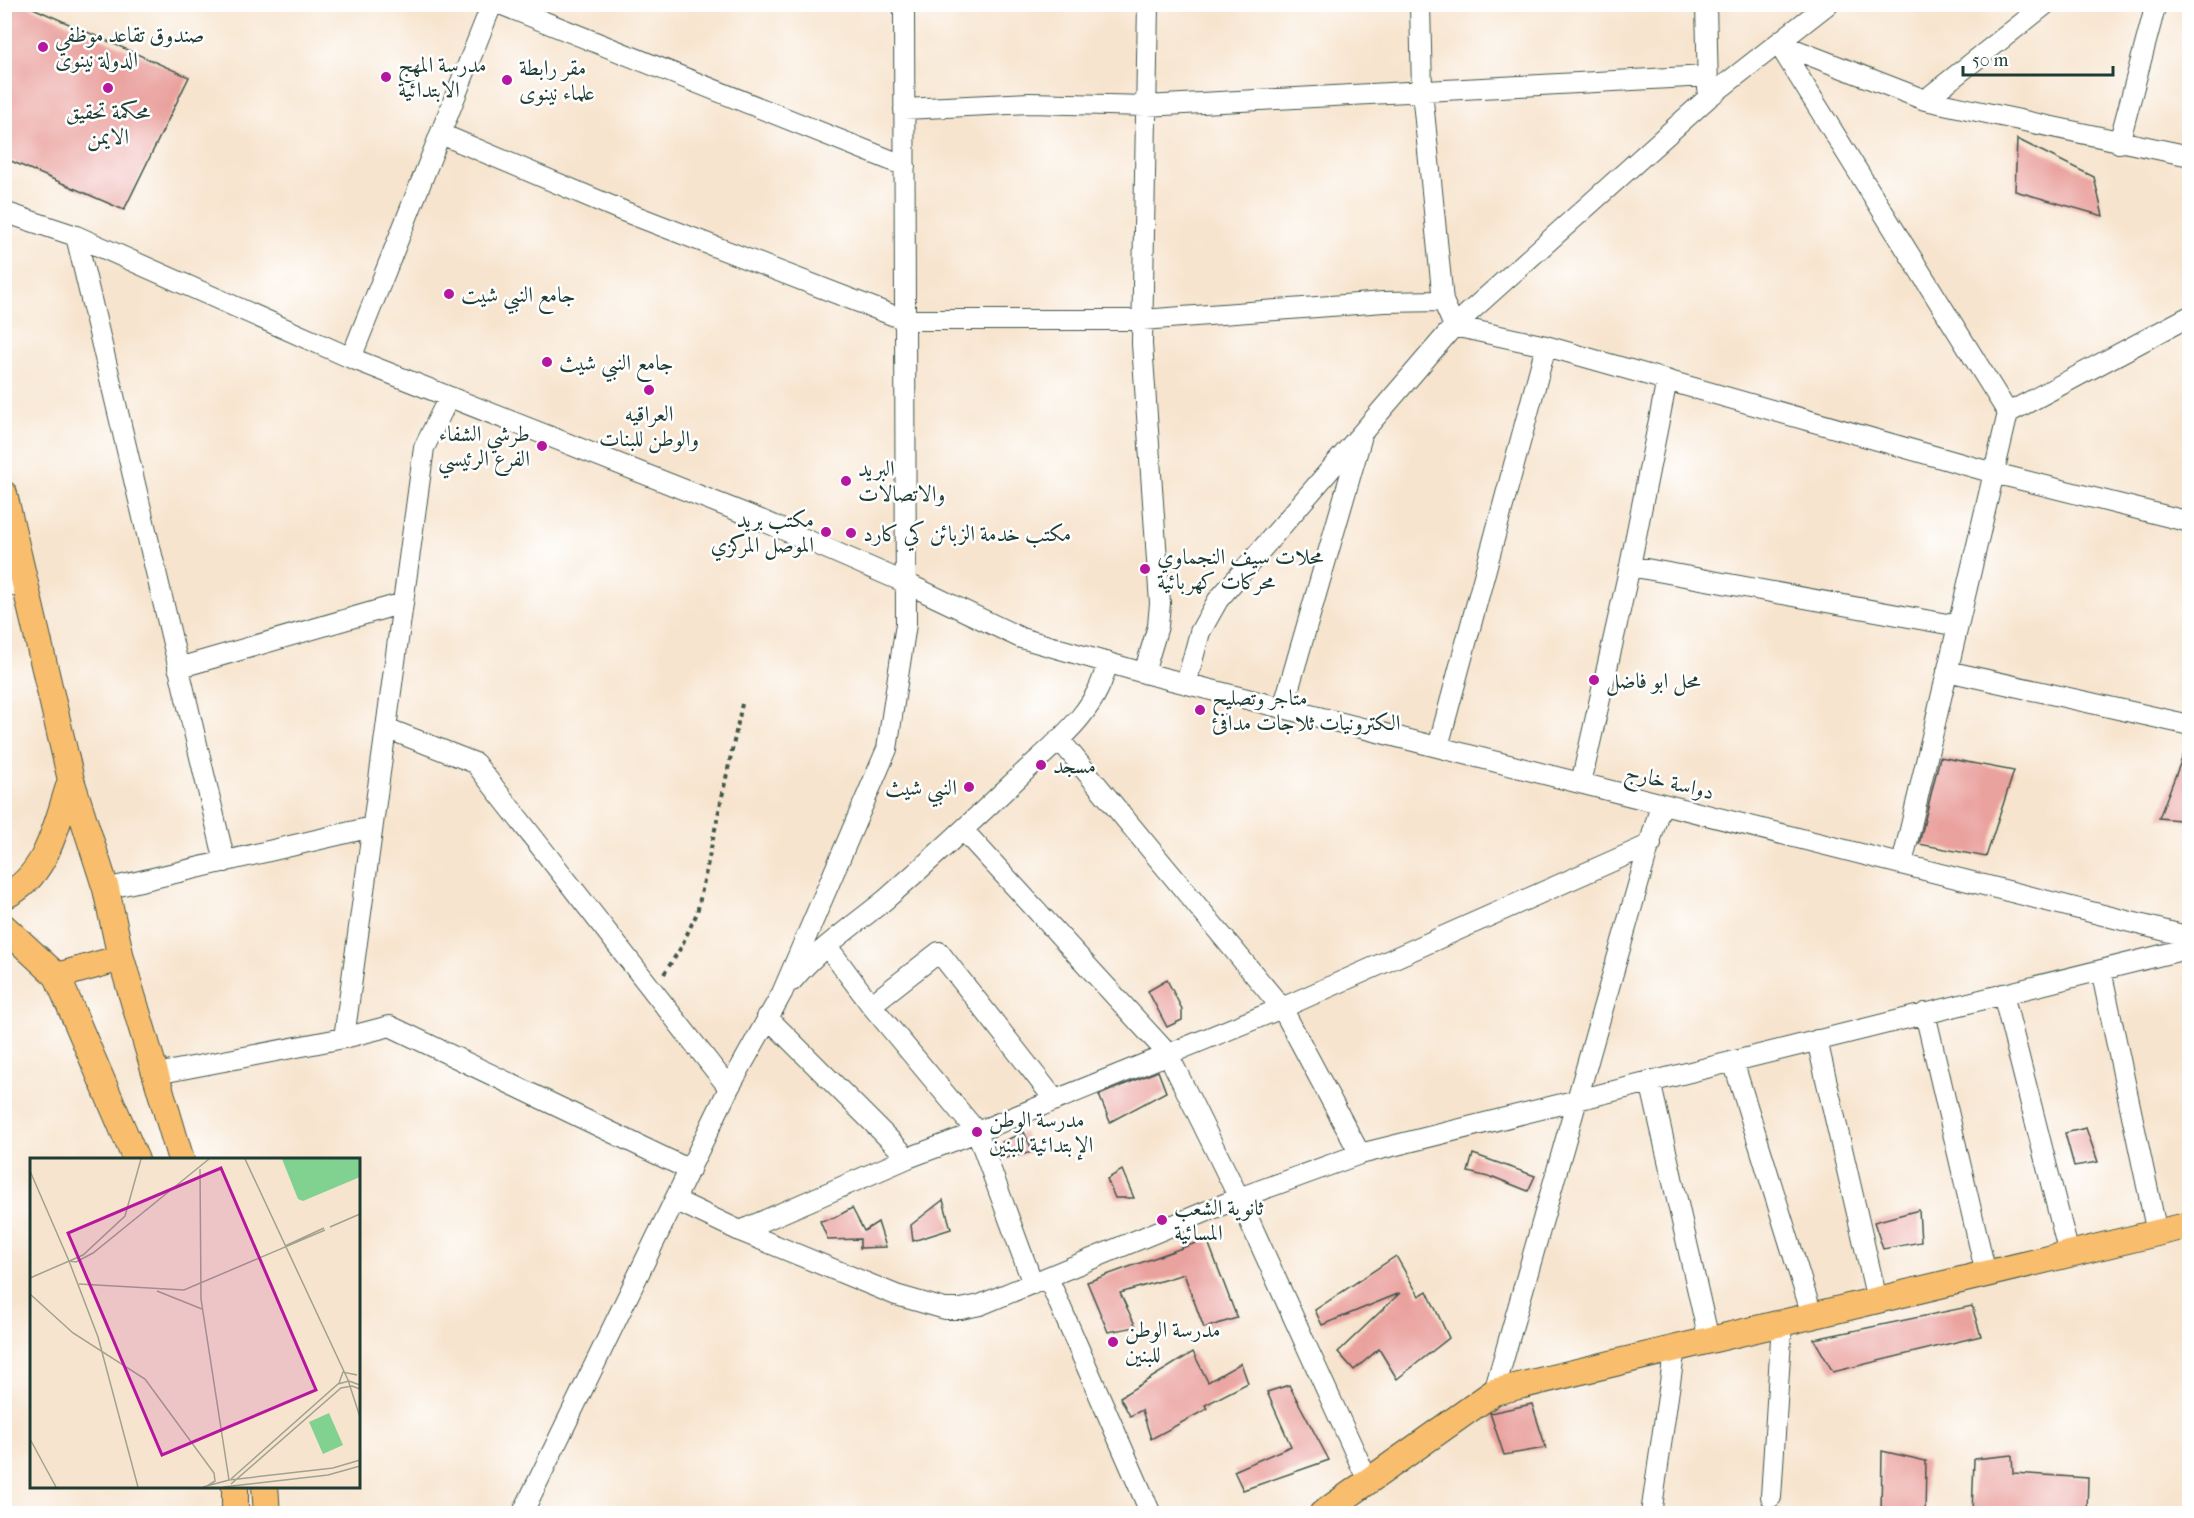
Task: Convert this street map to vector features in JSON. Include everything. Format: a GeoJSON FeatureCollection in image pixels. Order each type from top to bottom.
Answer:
{"type":"FeatureCollection","features":[{"type":"Feature","properties":{"kind":"main road"},"geometry":{"type":"LineString","coordinates":[[4,494],[16,586],[71,780],[106,889],[121,958],[180,1158]]}},
{"type":"Feature","properties":{"kind":"main road"},"geometry":{"type":"LineString","coordinates":[[4,896],[21,886],[33,875],[42,861],[71,780]]}},
{"type":"Feature","properties":{"kind":"main road"},"geometry":{"type":"LineString","coordinates":[[4,927],[57,976],[135,1158]]}},
{"type":"Feature","properties":{"kind":"main road"},"geometry":{"type":"LineString","coordinates":[[57,976],[121,958]]}},
{"type":"Feature","properties":{"kind":"main road"},"geometry":{"type":"LineString","coordinates":[[1322,1514],[1494,1392],[2190,1225]]}},
{"type":"Feature","properties":{"kind":"main road"},"geometry":{"type":"LineString","coordinates":[[235,1488],[235,1514]]}},
{"type":"Feature","properties":{"kind":"main road"},"geometry":{"type":"LineString","coordinates":[[265,1488],[267,1514]]}},
{"type":"Feature","properties":{"kind":"street"},"geometry":{"type":"LineString","coordinates":[[351,358],[492,4]]}},
{"type":"Feature","properties":{"kind":"street"},"geometry":{"type":"LineString","coordinates":[[500,4],[904,166]]}},
{"type":"Feature","properties":{"kind":"street"},"geometry":{"type":"LineString","coordinates":[[782,993],[887,749],[906,624],[904,4]]}},
{"type":"Feature","properties":{"kind":"street"},"geometry":{"type":"LineString","coordinates":[[1142,672],[1158,626],[1160,603],[1142,344],[1148,4]]}},
{"type":"Feature","properties":{"kind":"street"},"geometry":{"type":"LineString","coordinates":[[1420,4],[1422,91],[1443,301],[1454,326]]}},
{"type":"Feature","properties":{"kind":"street"},"geometry":{"type":"LineString","coordinates":[[1706,4],[1709,97]]}},
{"type":"Feature","properties":{"kind":"street"},"geometry":{"type":"LineString","coordinates":[[1186,684],[1200,632],[1218,600],[1454,326],[1709,97],[1828,4]]}},
{"type":"Feature","properties":{"kind":"street"},"geometry":{"type":"LineString","coordinates":[[1925,100],[2046,4]]}},
{"type":"Feature","properties":{"kind":"street"},"geometry":{"type":"LineString","coordinates":[[2119,143],[2156,4]]}},
{"type":"Feature","properties":{"kind":"street"},"geometry":{"type":"LineString","coordinates":[[1778,42],[1925,100],[2119,143],[2190,156]]}},
{"type":"Feature","properties":{"kind":"street"},"geometry":{"type":"LineString","coordinates":[[1778,42],[2008,413],[1902,864]]}},
{"type":"Feature","properties":{"kind":"street"},"geometry":{"type":"LineString","coordinates":[[904,109],[1030,103],[1146,106],[1707,76]]}},
{"type":"Feature","properties":{"kind":"street"},"geometry":{"type":"LineString","coordinates":[[441,134],[623,211],[905,320],[1142,320],[1384,302],[1443,301]]}},
{"type":"Feature","properties":{"kind":"street","name":"دواسة خارج"},"geometry":{"type":"LineString","coordinates":[[4,212],[76,236],[351,358],[761,520],[906,583],[1021,638],[1186,684],[2190,937]]}},
{"type":"Feature","properties":{"kind":"street"},"geometry":{"type":"LineString","coordinates":[[76,236],[225,862]]}},
{"type":"Feature","properties":{"kind":"street"},"geometry":{"type":"LineString","coordinates":[[2008,413],[2190,316]]}},
{"type":"Feature","properties":{"kind":"street"},"geometry":{"type":"LineString","coordinates":[[1454,326],[1545,346],[1994,473],[2190,522]]}},
{"type":"Feature","properties":{"kind":"street"},"geometry":{"type":"LineString","coordinates":[[1438,747],[1545,346]]}},
{"type":"Feature","properties":{"kind":"street"},"geometry":{"type":"LineString","coordinates":[[1581,783],[1630,566],[1667,380]]}},
{"type":"Feature","properties":{"kind":"street"},"geometry":{"type":"LineString","coordinates":[[344,1038],[424,448],[449,397]]}},
{"type":"Feature","properties":{"kind":"street"},"geometry":{"type":"LineString","coordinates":[[1283,708],[1362,433]]}},
{"type":"Feature","properties":{"kind":"street"},"geometry":{"type":"LineString","coordinates":[[1630,566],[1958,626]]}},
{"type":"Feature","properties":{"kind":"street"},"geometry":{"type":"LineString","coordinates":[[178,668],[403,603]]}},
{"type":"Feature","properties":{"kind":"street"},"geometry":{"type":"LineString","coordinates":[[522,1514],[729,1088],[782,993],[803,967],[963,830],[1059,739],[1087,709],[1099,690],[1107,662]]}},
{"type":"Feature","properties":{"kind":"street"},"geometry":{"type":"LineString","coordinates":[[1947,671],[2190,725]]}},
{"type":"Feature","properties":{"kind":"street"},"geometry":{"type":"LineString","coordinates":[[386,728],[475,763],[729,1088]]}},
{"type":"Feature","properties":{"kind":"street"},"geometry":{"type":"LineString","coordinates":[[1059,739],[1282,1008],[1360,1154]]}},
{"type":"Feature","properties":{"kind":"street"},"geometry":{"type":"LineString","coordinates":[[1494,1392],[1661,804]]}},
{"type":"Feature","properties":{"kind":"street"},"geometry":{"type":"LineString","coordinates":[[106,889],[372,827]]}},
{"type":"Feature","properties":{"kind":"street"},"geometry":{"type":"LineString","coordinates":[[963,830],[1168,1054],[1239,1198],[1368,1481]]}},
{"type":"Feature","properties":{"kind":"street"},"geometry":{"type":"LineString","coordinates":[[740,1231],[908,1158],[1282,1008],[1651,844]]}},
{"type":"Feature","properties":{"kind":"street"},"geometry":{"type":"LineString","coordinates":[[827,946],[871,1005],[977,1132],[1040,1281],[1151,1514]]}},
{"type":"Feature","properties":{"kind":"street"},"geometry":{"type":"LineString","coordinates":[[675,1200],[740,1231],[896,1295],[945,1309],[961,1309],[980,1305],[1239,1198],[1360,1154],[2190,948]]}},
{"type":"Feature","properties":{"kind":"street"},"geometry":{"type":"LineString","coordinates":[[871,1005],[939,952],[1055,1100]]}},
{"type":"Feature","properties":{"kind":"street"},"geometry":{"type":"LineString","coordinates":[[2101,970],[2157,1233]]}},
{"type":"Feature","properties":{"kind":"street"},"geometry":{"type":"LineString","coordinates":[[2003,994],[2069,1254]]}},
{"type":"Feature","properties":{"kind":"street"},"geometry":{"type":"LineString","coordinates":[[1925,1013],[1986,1274]]}},
{"type":"Feature","properties":{"kind":"street"},"geometry":{"type":"LineString","coordinates":[[767,1017],[908,1158]]}},
{"type":"Feature","properties":{"kind":"street"},"geometry":{"type":"LineString","coordinates":[[156,1074],[344,1038],[390,1026],[690,1170]]}},
{"type":"Feature","properties":{"kind":"street"},"geometry":{"type":"LineString","coordinates":[[1817,1040],[1877,1300]]}},
{"type":"Feature","properties":{"kind":"street"},"geometry":{"type":"LineString","coordinates":[[1733,1061],[1812,1316]]}},
{"type":"Feature","properties":{"kind":"street"},"geometry":{"type":"LineString","coordinates":[[1650,1082],[1709,1340]]}},
{"type":"Feature","properties":{"kind":"street"},"geometry":{"type":"LineString","coordinates":[[1771,1497],[1782,1323]]}},
{"type":"Feature","properties":{"kind":"street"},"geometry":{"type":"LineString","coordinates":[[1651,1514],[1675,1348]]}},
{"type":"Feature","properties":{"kind":"path"},"geometry":{"type":"LineString","coordinates":[[654,990],[680,949],[697,914],[742,704]]}},
{"type":"Feature","properties":{"kind":"building"},"geometry":{"type":"Polygon","coordinates":[[[4,4],[24,4],[189,77],[124,210],[4,158],[4,4]]]}},
{"type":"Feature","properties":{"kind":"building"},"geometry":{"type":"Polygon","coordinates":[[[2017,139],[2094,177],[2103,216],[2015,191],[2017,139]]]}},
{"type":"Feature","properties":{"kind":"building"},"geometry":{"type":"Polygon","coordinates":[[[2188,743],[2190,821],[2159,818],[2188,743]]]}},
{"type":"Feature","properties":{"kind":"building"},"geometry":{"type":"Polygon","coordinates":[[[1940,757],[2014,771],[1986,857],[1919,844],[1940,757]]]}},
{"type":"Feature","properties":{"kind":"building"},"geometry":{"type":"Polygon","coordinates":[[[1167,980],[1182,1009],[1182,1020],[1167,1027],[1148,991],[1167,980]]]}},
{"type":"Feature","properties":{"kind":"building"},"geometry":{"type":"Polygon","coordinates":[[[1158,1071],[1166,1092],[1110,1122],[1099,1095],[1158,1071]]]}},
{"type":"Feature","properties":{"kind":"building"},"geometry":{"type":"Polygon","coordinates":[[[2086,1128],[2098,1162],[2074,1166],[2065,1133],[2086,1128]]]}},
{"type":"Feature","properties":{"kind":"building"},"geometry":{"type":"Polygon","coordinates":[[[1024,1132],[1033,1152],[1005,1158],[1002,1142],[1024,1132]]]}},
{"type":"Feature","properties":{"kind":"building"},"geometry":{"type":"Polygon","coordinates":[[[1473,1154],[1535,1176],[1528,1191],[1493,1177],[1468,1172],[1473,1154]]]}},
{"type":"Feature","properties":{"kind":"building"},"geometry":{"type":"Polygon","coordinates":[[[1122,1170],[1134,1198],[1115,1198],[1107,1179],[1122,1170]]]}},
{"type":"Feature","properties":{"kind":"building"},"geometry":{"type":"Polygon","coordinates":[[[943,1200],[951,1229],[913,1241],[911,1225],[943,1200]]]}},
{"type":"Feature","properties":{"kind":"building"},"geometry":{"type":"Polygon","coordinates":[[[852,1208],[864,1231],[878,1222],[886,1247],[860,1248],[860,1239],[828,1240],[820,1221],[834,1218],[852,1208]]]}},
{"type":"Feature","properties":{"kind":"building"},"geometry":{"type":"Polygon","coordinates":[[[1919,1210],[1921,1242],[1883,1249],[1874,1222],[1919,1210]]]}},
{"type":"Feature","properties":{"kind":"building"},"geometry":{"type":"Polygon","coordinates":[[[1207,1239],[1237,1318],[1204,1328],[1184,1274],[1120,1293],[1136,1327],[1108,1332],[1087,1282],[1207,1239]]]}},
{"type":"Feature","properties":{"kind":"building"},"geometry":{"type":"Polygon","coordinates":[[[1396,1256],[1419,1296],[1427,1291],[1449,1338],[1397,1379],[1379,1349],[1354,1370],[1338,1352],[1400,1293],[1322,1325],[1315,1310],[1396,1256]]]}},
{"type":"Feature","properties":{"kind":"building"},"geometry":{"type":"Polygon","coordinates":[[[1972,1306],[1981,1336],[1833,1372],[1814,1339],[1972,1306]]]}},
{"type":"Feature","properties":{"kind":"building"},"geometry":{"type":"Polygon","coordinates":[[[1193,1352],[1208,1382],[1241,1363],[1248,1383],[1205,1405],[1207,1409],[1151,1439],[1142,1410],[1130,1416],[1120,1397],[1193,1352]]]}},
{"type":"Feature","properties":{"kind":"building"},"geometry":{"type":"Polygon","coordinates":[[[1289,1385],[1329,1460],[1243,1490],[1234,1471],[1291,1446],[1267,1392],[1289,1385]]]}},
{"type":"Feature","properties":{"kind":"building"},"geometry":{"type":"Polygon","coordinates":[[[1532,1404],[1546,1448],[1504,1455],[1490,1413],[1532,1404]]]}},
{"type":"Feature","properties":{"kind":"building"},"geometry":{"type":"Polygon","coordinates":[[[1882,1451],[1926,1461],[1925,1514],[1881,1514],[1882,1451]]]}},
{"type":"Feature","properties":{"kind":"building"},"geometry":{"type":"Polygon","coordinates":[[[2012,1455],[2013,1473],[2088,1478],[2087,1514],[1972,1514],[1974,1459],[2012,1455]]]}},
{"type":"Feature","properties":{"kind":"place","name":"صندوق تقاعد موظفي الدولة نينوى"},"geometry":{"type":"Point","coordinates":[43,47]}},
{"type":"Feature","properties":{"kind":"place","name":"مدرسة المهج الابتدائية"},"geometry":{"type":"Point","coordinates":[386,77]}},
{"type":"Feature","properties":{"kind":"place","name":"مقر رابطة علماء نينوى"},"geometry":{"type":"Point","coordinates":[507,80]}},
{"type":"Feature","properties":{"kind":"place","name":"محكمة تحقيق الايمن"},"geometry":{"type":"Point","coordinates":[108,88]}},
{"type":"Feature","properties":{"kind":"place","name":"جامع النبي شيت"},"geometry":{"type":"Point","coordinates":[449,294]}},
{"type":"Feature","properties":{"kind":"place","name":"جامع النبي شيث"},"geometry":{"type":"Point","coordinates":[547,362]}},
{"type":"Feature","properties":{"kind":"place","name":"العراقيه والوطن للبنات"},"geometry":{"type":"Point","coordinates":[649,390]}},
{"type":"Feature","properties":{"kind":"place","name":"طرشي الشفاء الفرع الرئيسي"},"geometry":{"type":"Point","coordinates":[542,446]}},
{"type":"Feature","properties":{"kind":"place","name":"البريد والاتصالات"},"geometry":{"type":"Point","coordinates":[846,481]}},
{"type":"Feature","properties":{"kind":"place","name":"مكتب بريد الموصل المركزي"},"geometry":{"type":"Point","coordinates":[826,532]}},
{"type":"Feature","properties":{"kind":"place","name":"مكتب خدمة الزبائن كي كارد"},"geometry":{"type":"Point","coordinates":[851,533]}},
{"type":"Feature","properties":{"kind":"place","name":"محلات سيف النجماوي محركات كهربائية"},"geometry":{"type":"Point","coordinates":[1145,569]}},
{"type":"Feature","properties":{"kind":"place","name":"محل ابو فاضل"},"geometry":{"type":"Point","coordinates":[1594,680]}},
{"type":"Feature","properties":{"kind":"place","name":"متاجر وتصليح الكترونيات ثلاجات مدافئ"},"geometry":{"type":"Point","coordinates":[1200,710]}},
{"type":"Feature","properties":{"kind":"place","name":"مسجد"},"geometry":{"type":"Point","coordinates":[1041,765]}},
{"type":"Feature","properties":{"kind":"place","name":"النبي شيث"},"geometry":{"type":"Point","coordinates":[969,787]}},
{"type":"Feature","properties":{"kind":"place","name":"مدرسة الوطن الإبتدائية للبنين"},"geometry":{"type":"Point","coordinates":[977,1132]}},
{"type":"Feature","properties":{"kind":"place","name":"ثانوية الشعب المسائية"},"geometry":{"type":"Point","coordinates":[1162,1220]}},
{"type":"Feature","properties":{"kind":"place","name":"مدرسة الوطن للبنين"},"geometry":{"type":"Point","coordinates":[1113,1342]}}]}
